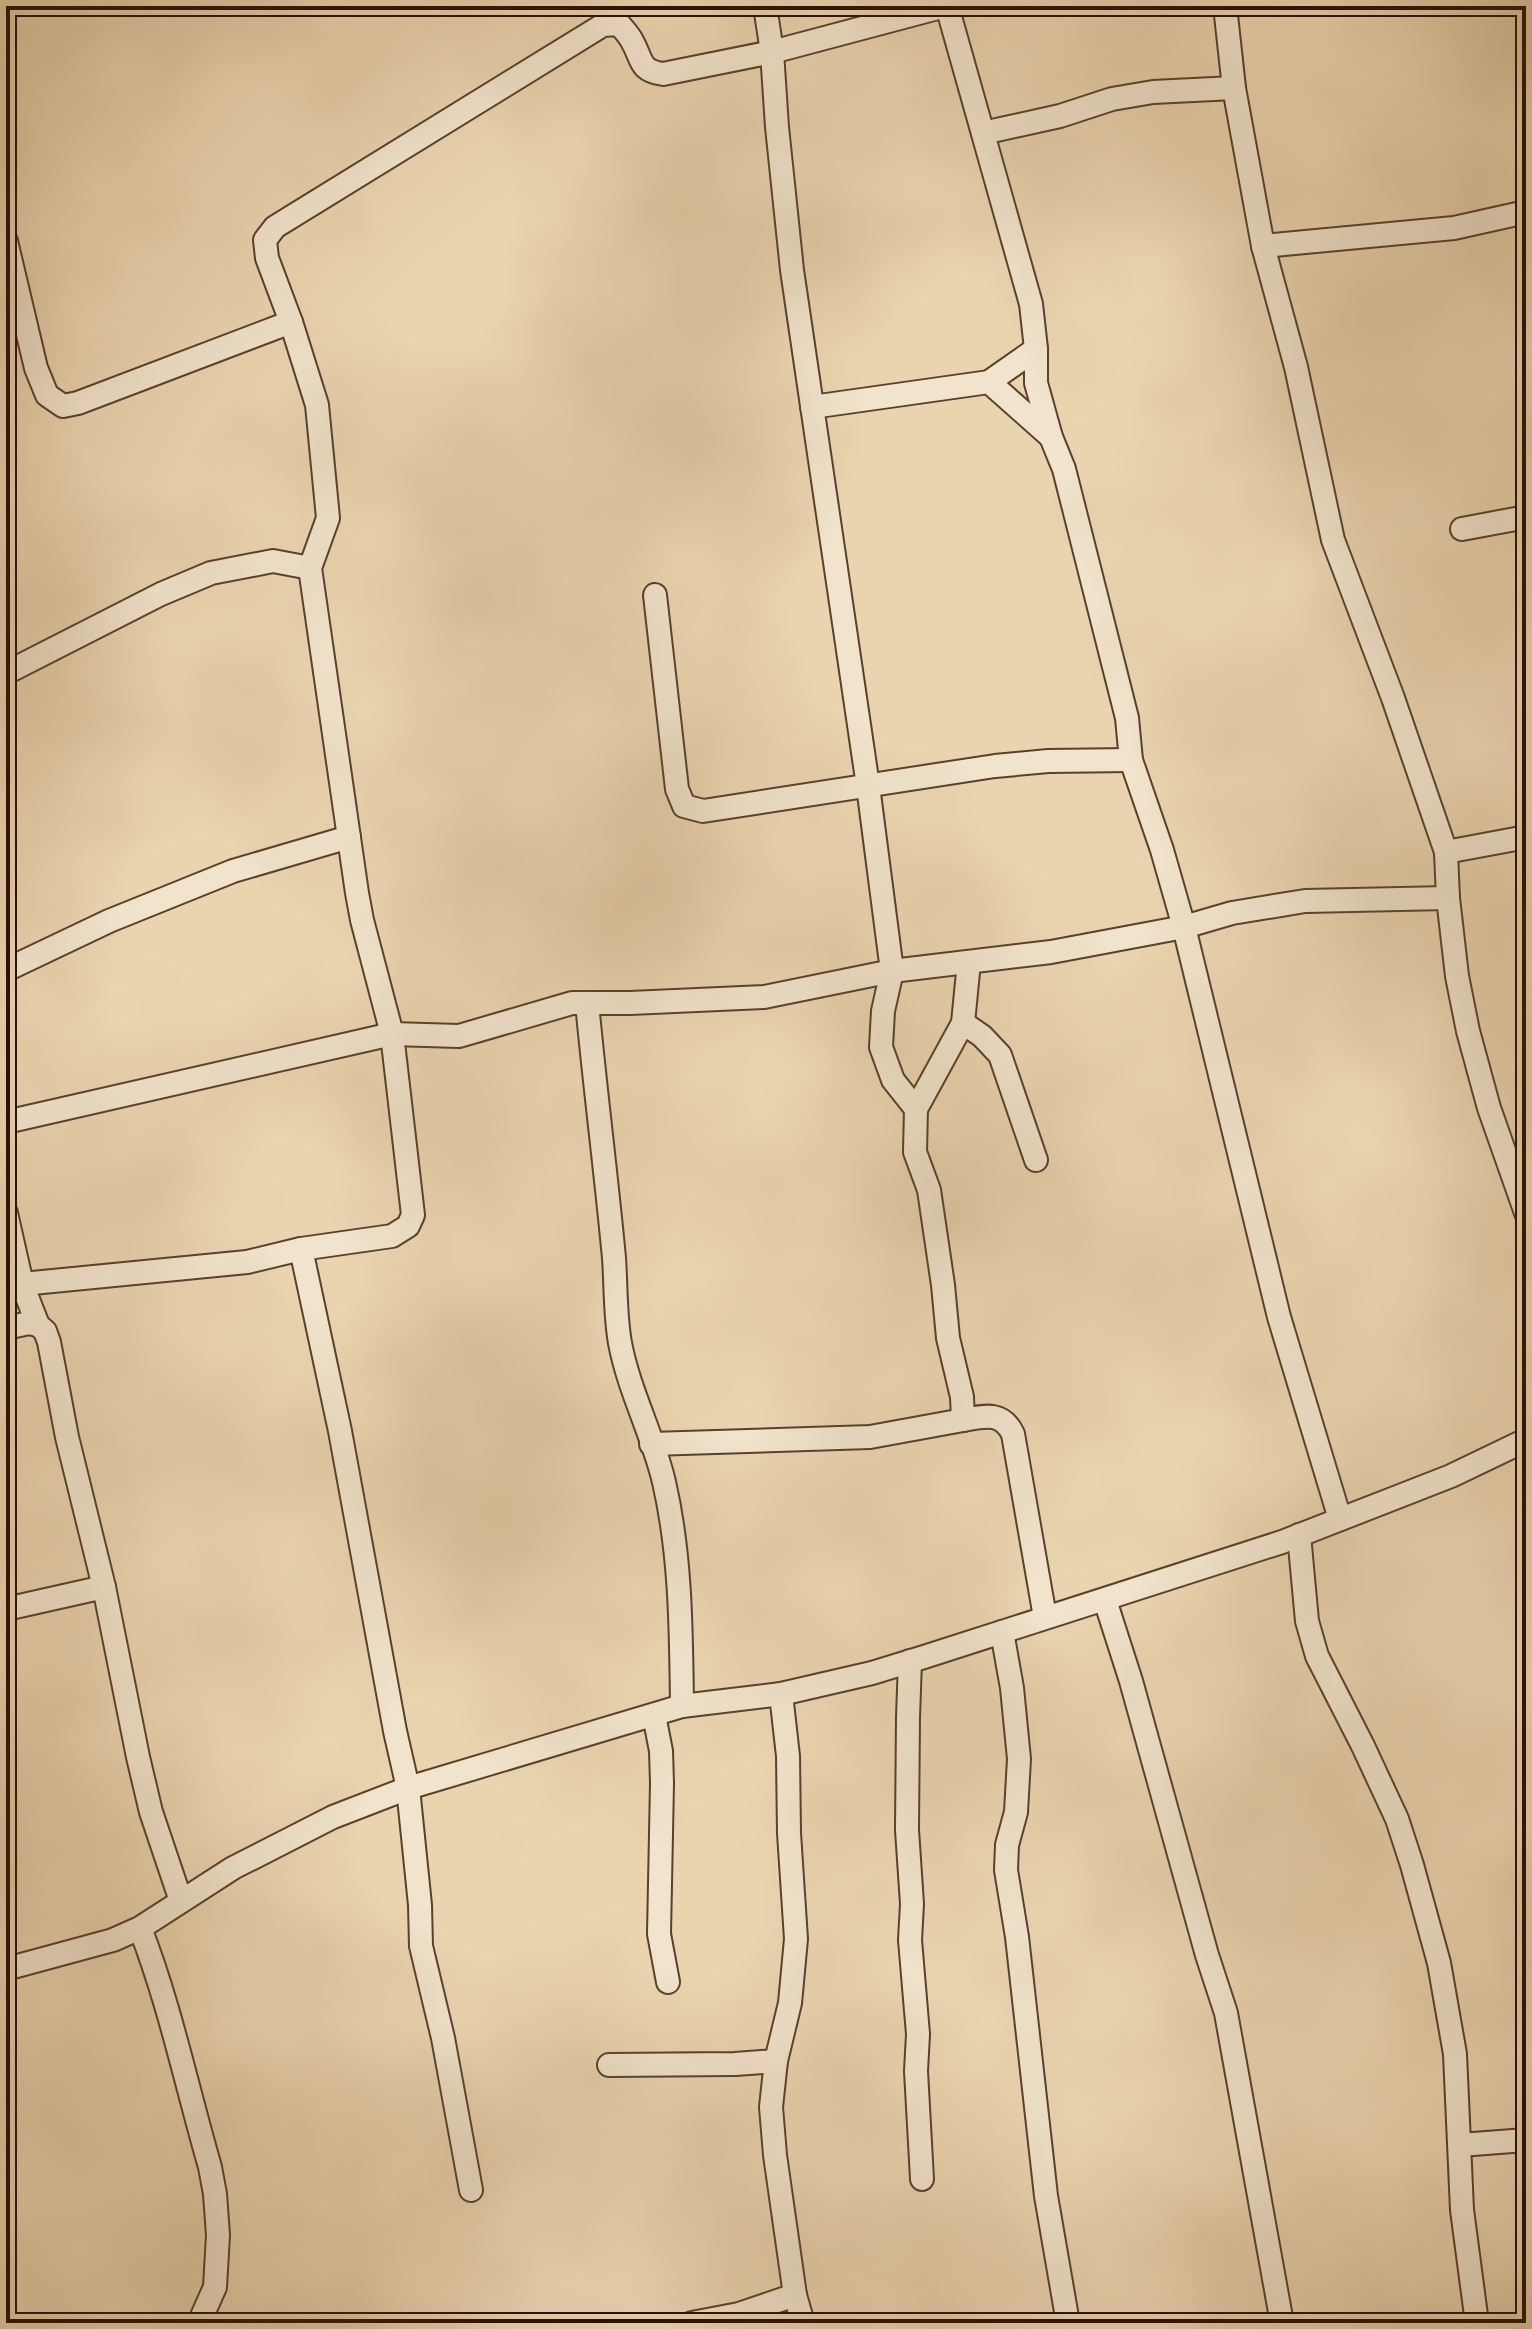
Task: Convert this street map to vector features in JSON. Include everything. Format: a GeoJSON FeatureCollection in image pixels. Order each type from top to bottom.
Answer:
{"type":"FeatureCollection","features":[{"type":"Feature","properties":{"kind":"street"},"geometry":{"type":"LineString","coordinates":[[765,6],[772,52],[786,224],[892,971],[883,1011],[881,1047],[893,1080],[916,1109]]}},
{"type":"Feature","properties":{"kind":"street"},"geometry":{"type":"LineString","coordinates":[[22,1284],[247,1262],[301,1249],[392,1236],[408,1226],[413,1215],[392,1034],[362,920],[310,568],[328,518],[317,405],[267,258],[265,240],[275,227],[603,25],[619,24],[632,41],[643,66],[650,72],[663,74],[772,52],[946,6],[1031,304],[1036,383],[1051,437],[1064,469],[1127,718],[1131,760],[1184,927],[1279,1317],[1340,1519]]}},
{"type":"Feature","properties":{"kind":"street"},"geometry":{"type":"LineString","coordinates":[[1225,6],[1234,88],[1263,246],[1296,367],[1333,540],[1393,698],[1446,852],[1457,976],[1468,1031],[1489,1108],[1526,1213]]}},
{"type":"Feature","properties":{"kind":"street"},"geometry":{"type":"LineString","coordinates":[[983,133],[1060,116],[1112,99],[1153,92],[1234,88]]}},
{"type":"Feature","properties":{"kind":"street"},"geometry":{"type":"LineString","coordinates":[[1263,246],[1454,228],[1526,212]]}},
{"type":"Feature","properties":{"kind":"street"},"geometry":{"type":"LineString","coordinates":[[6,241],[36,368],[47,395],[63,406],[291,322]]}},
{"type":"Feature","properties":{"kind":"street"},"geometry":{"type":"LineString","coordinates":[[812,407],[989,382],[1036,349]]}},
{"type":"Feature","properties":{"kind":"street"},"geometry":{"type":"LineString","coordinates":[[989,382],[1051,437]]}},
{"type":"Feature","properties":{"kind":"street"},"geometry":{"type":"LineString","coordinates":[[1462,529],[1526,517]]}},
{"type":"Feature","properties":{"kind":"street"},"geometry":{"type":"LineString","coordinates":[[6,673],[161,594],[211,573],[273,561],[310,568]]}},
{"type":"Feature","properties":{"kind":"street"},"geometry":{"type":"LineString","coordinates":[[655,595],[677,789],[684,806],[703,811],[995,766],[1048,761],[1131,760]]}},
{"type":"Feature","properties":{"kind":"street"},"geometry":{"type":"LineString","coordinates":[[6,970],[109,921],[233,871],[349,837]]}},
{"type":"Feature","properties":{"kind":"street"},"geometry":{"type":"LineString","coordinates":[[1446,852],[1526,837]]}},
{"type":"Feature","properties":{"kind":"street"},"geometry":{"type":"LineString","coordinates":[[6,1122],[392,1034],[459,1036],[572,1003],[764,997],[892,971],[1051,952],[1184,927],[1232,913],[1305,901],[1448,898]]}},
{"type":"Feature","properties":{"kind":"street"},"geometry":{"type":"LineString","coordinates":[[963,1420],[962,1397],[948,1338],[929,1190],[915,1152],[916,1109],[963,1023],[969,962]]}},
{"type":"Feature","properties":{"kind":"street"},"geometry":{"type":"LineString","coordinates":[[587,1003],[620,1342],[631,1387],[663,1477],[679,1569],[682,1706]]}},
{"type":"Feature","properties":{"kind":"street"},"geometry":{"type":"LineString","coordinates":[[963,1023],[982,1036],[1000,1055],[1036,1160]]}},
{"type":"Feature","properties":{"kind":"street"},"geometry":{"type":"LineString","coordinates":[[6,1213],[22,1284],[38,1325]]}},
{"type":"Feature","properties":{"kind":"street"},"geometry":{"type":"LineString","coordinates":[[301,1249],[340,1431],[408,1788],[421,1946],[443,2038],[471,2190]]}},
{"type":"Feature","properties":{"kind":"street"},"geometry":{"type":"LineString","coordinates":[[6,1328],[29,1323],[38,1325],[45,1331],[49,1342],[67,1437],[104,1587],[138,1757],[151,1812],[181,1901]]}},
{"type":"Feature","properties":{"kind":"street"},"geometry":{"type":"LineString","coordinates":[[651,1444],[870,1437],[963,1420],[1000,1418],[1008,1424],[1013,1434],[1045,1617]]}},
{"type":"Feature","properties":{"kind":"street"},"geometry":{"type":"LineString","coordinates":[[6,1969],[113,1940],[140,1928],[233,1868],[333,1817],[408,1788],[682,1706],[781,1694],[872,1673],[1299,1535],[1451,1476],[1526,1440]]}},
{"type":"Feature","properties":{"kind":"street"},"geometry":{"type":"LineString","coordinates":[[1299,1535],[1307,1621],[1317,1656],[1397,1819],[1427,1915],[1441,1975],[1455,2054],[1462,2210],[1477,2323]]}},
{"type":"Feature","properties":{"kind":"street"},"geometry":{"type":"LineString","coordinates":[[6,1609],[104,1587]]}},
{"type":"Feature","properties":{"kind":"street"},"geometry":{"type":"LineString","coordinates":[[1105,1600],[1226,2013],[1282,2323]]}},
{"type":"Feature","properties":{"kind":"street"},"geometry":{"type":"LineString","coordinates":[[1002,1632],[1012,1688],[1019,1759],[1016,1812],[1007,1845],[1006,1870],[1019,1951],[1046,2196],[1068,2323]]}},
{"type":"Feature","properties":{"kind":"street"},"geometry":{"type":"LineString","coordinates":[[910,1661],[907,1830],[922,2179]]}},
{"type":"Feature","properties":{"kind":"street"},"geometry":{"type":"LineString","coordinates":[[781,1694],[788,1756],[796,1939],[790,2003],[776,2061],[771,2107],[795,2295],[803,2323]]}},
{"type":"Feature","properties":{"kind":"street"},"geometry":{"type":"LineString","coordinates":[[654,1715],[661,1751],[662,1783],[659,1934],[668,1982]]}},
{"type":"Feature","properties":{"kind":"street"},"geometry":{"type":"LineString","coordinates":[[140,1928],[165,2004],[215,2194],[218,2235],[215,2287],[199,2323]]}},
{"type":"Feature","properties":{"kind":"street"},"geometry":{"type":"LineString","coordinates":[[609,2065],[776,2061]]}},
{"type":"Feature","properties":{"kind":"street"},"geometry":{"type":"LineString","coordinates":[[1460,2145],[1526,2140]]}},
{"type":"Feature","properties":{"kind":"street"},"geometry":{"type":"LineString","coordinates":[[692,2323],[739,2314],[795,2295]]}}]}
